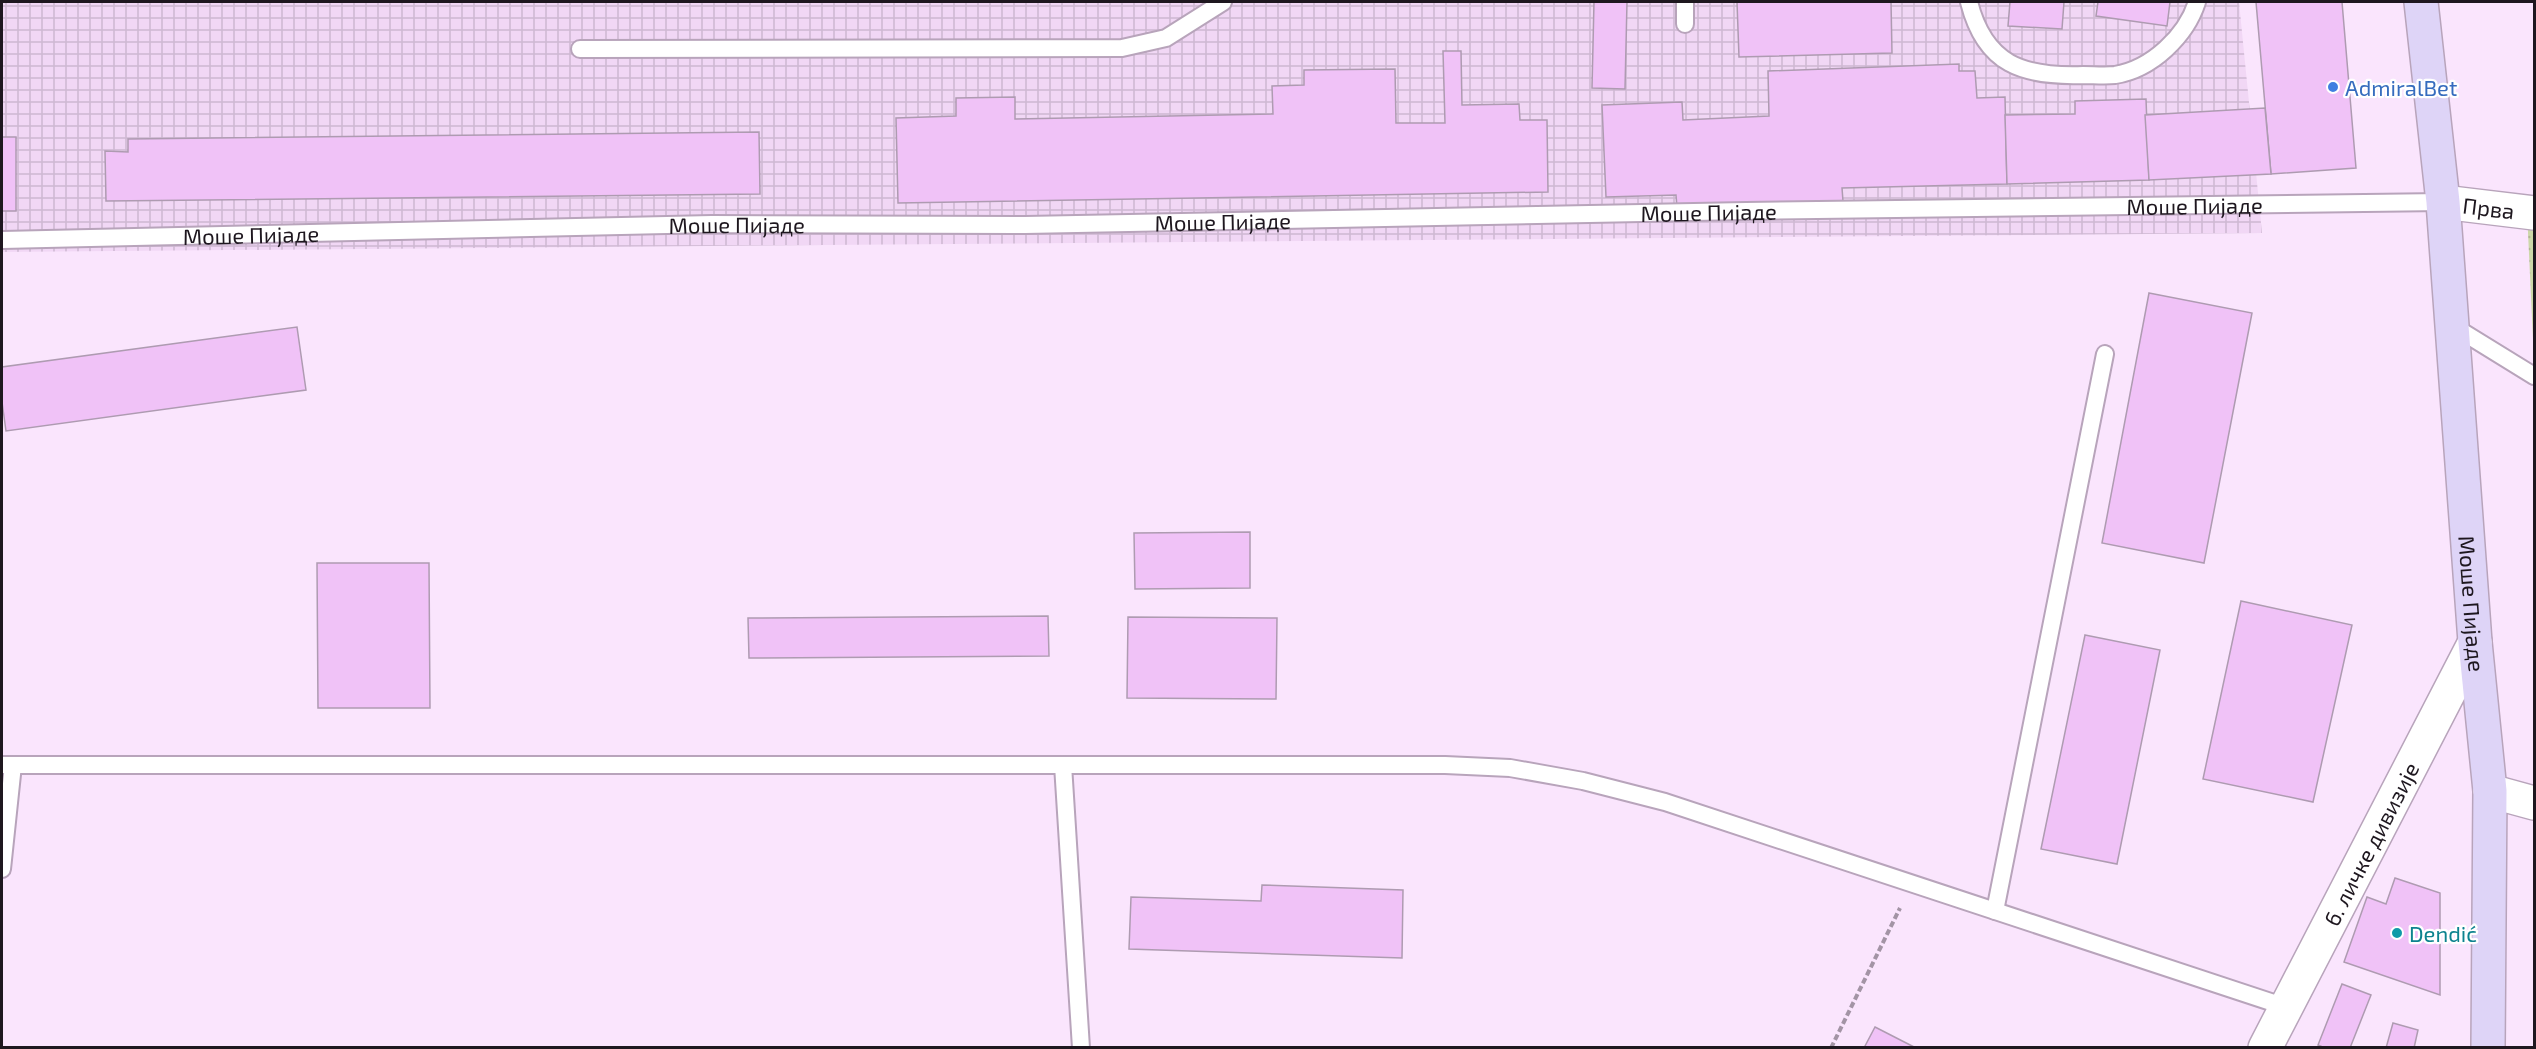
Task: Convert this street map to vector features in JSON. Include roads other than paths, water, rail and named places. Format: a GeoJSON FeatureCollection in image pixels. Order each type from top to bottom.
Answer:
{"type":"FeatureCollection","features":[{"type":"Feature","properties":{"kind":"street","name":"Моше Пијаде"},"geometry":{"type":"LineString","coordinates":[[2421,2],[2443,202],[2475,642],[2490,791],[2488,1047]]}},
{"type":"Feature","properties":{"kind":"street","name":"Прва"},"geometry":{"type":"LineString","coordinates":[[2443,202],[2535,213]]}},
{"type":"Feature","properties":{"kind":"street","name":"6. личке дивизије"},"geometry":{"type":"LineString","coordinates":[[2265,1047],[2475,642]]}},
{"type":"Feature","properties":{"kind":"street"},"geometry":{"type":"LineString","coordinates":[[2490,791],[2535,803]]}},
{"type":"Feature","properties":{"kind":"lane"},"geometry":{"type":"LineString","coordinates":[[580,49],[1122,48],[1166,38],[1222,2]]}},
{"type":"Feature","properties":{"kind":"lane"},"geometry":{"type":"LineString","coordinates":[[1685,2],[1685,24]]}},
{"type":"Feature","properties":{"kind":"lane"},"geometry":{"type":"LineString","coordinates":[[1969,2],[1981,34],[1991,48],[2006,60],[2040,75],[2058,76],[2116,75],[2137,68],[2156,57],[2172,43],[2184,28],[2197,2]]}},
{"type":"Feature","properties":{"kind":"lane","name":"Моше Пијаде"},"geometry":{"type":"LineString","coordinates":[[2,240],[712,224],[1037,225],[1746,211],[2443,202]]}},
{"type":"Feature","properties":{"kind":"lane"},"geometry":{"type":"LineString","coordinates":[[2453,326],[2535,376]]}},
{"type":"Feature","properties":{"kind":"lane"},"geometry":{"type":"LineString","coordinates":[[1995,911],[2104,354]]}},
{"type":"Feature","properties":{"kind":"lane"},"geometry":{"type":"LineString","coordinates":[[2,869],[7,765],[1445,765],[1510,768],[1583,781],[1665,802],[2286,1007]]}},
{"type":"Feature","properties":{"kind":"lane"},"geometry":{"type":"LineString","coordinates":[[1063,765],[1081,1047]]}},
{"type":"Feature","properties":{"kind":"place","name":"AdmiralBet"},"geometry":{"type":"Point","coordinates":[2333,87]}},
{"type":"Feature","properties":{"kind":"place","name":"Dendić"},"geometry":{"type":"Point","coordinates":[2397,933]}}]}
